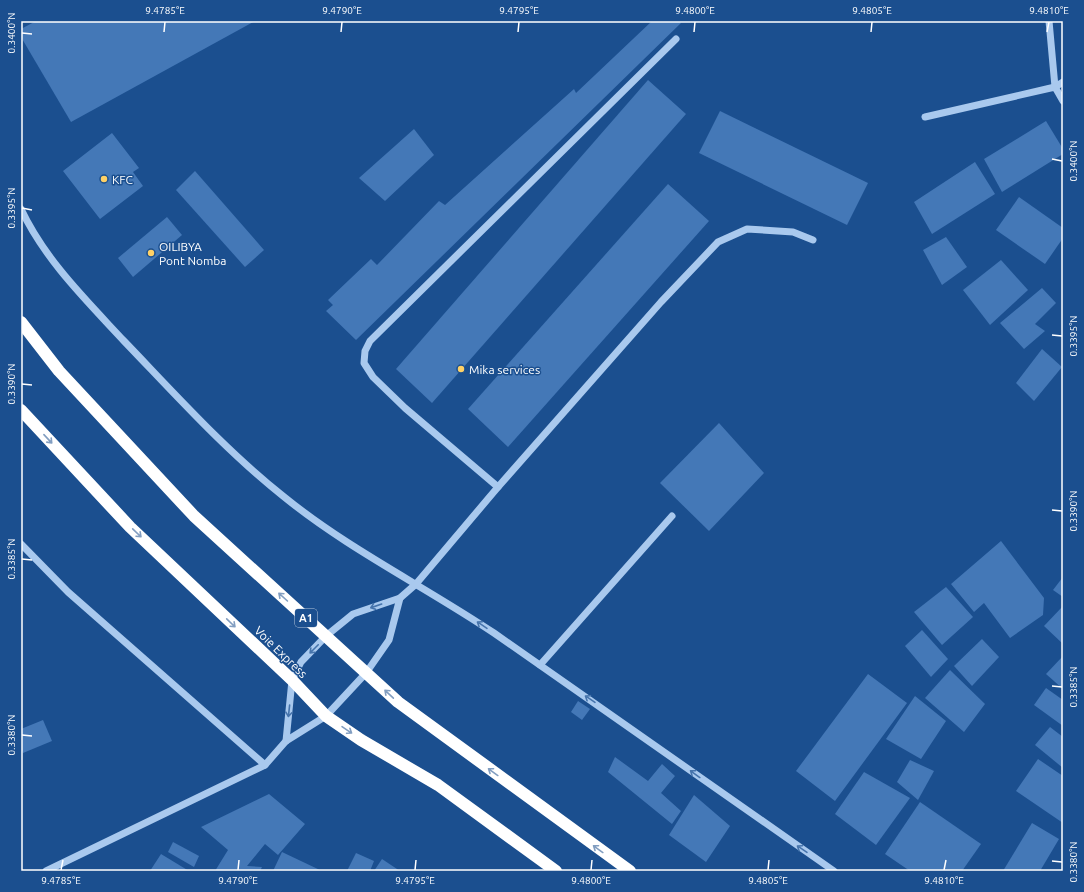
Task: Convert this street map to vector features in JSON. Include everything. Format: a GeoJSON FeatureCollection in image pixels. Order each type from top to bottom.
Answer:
{"type":"FeatureCollection","features":[{"type":"Feature","properties":{"kind":"highway","name":"A1"},"geometry":{"type":"LineString","coordinates":[[21,322],[59,371],[194,516],[366,673],[404,707],[630,871]]}},
{"type":"Feature","properties":{"kind":"highway","name":"Voie Express"},"geometry":{"type":"LineString","coordinates":[[21,410],[130,527],[292,680],[326,716],[361,740],[438,785],[556,871]]}},
{"type":"Feature","properties":{"kind":"street"},"geometry":{"type":"LineString","coordinates":[[1049,21],[1055,87],[1063,101]]}},
{"type":"Feature","properties":{"kind":"street"},"geometry":{"type":"LineString","coordinates":[[498,488],[405,408],[373,378],[364,363],[365,351],[370,341],[676,39]]}},
{"type":"Feature","properties":{"kind":"street"},"geometry":{"type":"LineString","coordinates":[[925,117],[1055,87],[1063,82]]}},
{"type":"Feature","properties":{"kind":"street"},"geometry":{"type":"LineString","coordinates":[[21,209],[28,224],[70,283],[201,422],[282,496],[332,533],[456,607],[834,871]]}},
{"type":"Feature","properties":{"kind":"street"},"geometry":{"type":"LineString","coordinates":[[286,741],[292,680],[301,662],[326,636],[353,614],[400,598],[416,584],[661,302],[718,242],[747,229],[793,232],[813,240]]}},
{"type":"Feature","properties":{"kind":"street"},"geometry":{"type":"LineString","coordinates":[[540,665],[672,516]]}},
{"type":"Feature","properties":{"kind":"street"},"geometry":{"type":"LineString","coordinates":[[21,544],[68,592],[265,764]]}},
{"type":"Feature","properties":{"kind":"street"},"geometry":{"type":"LineString","coordinates":[[46,871],[265,764],[286,741],[326,716],[366,673],[389,640],[400,598]]}},
{"type":"Feature","properties":{"kind":"building"},"geometry":{"type":"Polygon","coordinates":[[[36,21],[255,21],[71,122],[21,37],[21,29],[36,21]]]}},
{"type":"Feature","properties":{"kind":"building"},"geometry":{"type":"Polygon","coordinates":[[[652,21],[678,21],[681,23],[356,340],[326,311],[333,305],[328,300],[371,259],[377,265],[439,201],[445,205],[574,89],[576,93],[652,21]]]}},
{"type":"Feature","properties":{"kind":"building"},"geometry":{"type":"Polygon","coordinates":[[[648,80],[686,114],[432,403],[396,369],[648,80]]]}},
{"type":"Feature","properties":{"kind":"building"},"geometry":{"type":"Polygon","coordinates":[[[720,111],[868,183],[847,225],[699,153],[720,111]]]}},
{"type":"Feature","properties":{"kind":"building"},"geometry":{"type":"Polygon","coordinates":[[[1046,121],[1063,149],[1063,154],[1002,192],[984,159],[1046,121]]]}},
{"type":"Feature","properties":{"kind":"building"},"geometry":{"type":"Polygon","coordinates":[[[414,129],[434,155],[385,201],[359,178],[414,129]]]}},
{"type":"Feature","properties":{"kind":"building","name":"KFC"},"geometry":{"type":"Polygon","coordinates":[[[112,133],[139,168],[133,172],[143,186],[100,219],[63,171],[112,133]]]}},
{"type":"Feature","properties":{"kind":"building"},"geometry":{"type":"Polygon","coordinates":[[[975,162],[995,194],[932,234],[914,202],[975,162]]]}},
{"type":"Feature","properties":{"kind":"building"},"geometry":{"type":"Polygon","coordinates":[[[195,171],[264,250],[245,267],[176,190],[195,171]]]}},
{"type":"Feature","properties":{"kind":"building"},"geometry":{"type":"Polygon","coordinates":[[[668,184],[709,221],[508,447],[468,409],[668,184]]]}},
{"type":"Feature","properties":{"kind":"building"},"geometry":{"type":"Polygon","coordinates":[[[1019,197],[1063,228],[1063,238],[1045,264],[996,230],[1019,197]]]}},
{"type":"Feature","properties":{"kind":"building"},"geometry":{"type":"Polygon","coordinates":[[[167,217],[182,235],[133,277],[118,258],[167,217]]]}},
{"type":"Feature","properties":{"kind":"building"},"geometry":{"type":"Polygon","coordinates":[[[946,237],[967,267],[942,285],[923,250],[946,237]]]}},
{"type":"Feature","properties":{"kind":"building"},"geometry":{"type":"Polygon","coordinates":[[[1001,260],[1028,290],[990,325],[963,290],[1001,260]]]}},
{"type":"Feature","properties":{"kind":"building"},"geometry":{"type":"Polygon","coordinates":[[[1042,288],[1056,303],[1035,324],[1045,331],[1024,349],[1000,323],[1042,288]]]}},
{"type":"Feature","properties":{"kind":"building"},"geometry":{"type":"Polygon","coordinates":[[[1042,349],[1062,367],[1034,401],[1016,383],[1042,349]]]}},
{"type":"Feature","properties":{"kind":"building"},"geometry":{"type":"Polygon","coordinates":[[[719,423],[764,473],[709,531],[660,483],[719,423]]]}},
{"type":"Feature","properties":{"kind":"building"},"geometry":{"type":"Polygon","coordinates":[[[1001,541],[1044,598],[1043,615],[1010,638],[984,603],[974,612],[951,584],[1001,541]]]}},
{"type":"Feature","properties":{"kind":"building"},"geometry":{"type":"Polygon","coordinates":[[[1063,577],[1063,597],[1053,590],[1063,577]]]}},
{"type":"Feature","properties":{"kind":"building"},"geometry":{"type":"Polygon","coordinates":[[[946,587],[973,617],[942,645],[914,612],[946,587]]]}},
{"type":"Feature","properties":{"kind":"building"},"geometry":{"type":"Polygon","coordinates":[[[1063,606],[1063,644],[1044,626],[1063,606]]]}},
{"type":"Feature","properties":{"kind":"building"},"geometry":{"type":"Polygon","coordinates":[[[922,630],[948,659],[931,677],[905,646],[922,630]]]}},
{"type":"Feature","properties":{"kind":"building"},"geometry":{"type":"Polygon","coordinates":[[[982,639],[999,657],[972,686],[954,666],[982,639]]]}},
{"type":"Feature","properties":{"kind":"building"},"geometry":{"type":"Polygon","coordinates":[[[1063,656],[1063,689],[1046,674],[1063,656]]]}},
{"type":"Feature","properties":{"kind":"building"},"geometry":{"type":"Polygon","coordinates":[[[950,670],[985,704],[964,732],[925,698],[950,670]]]}},
{"type":"Feature","properties":{"kind":"building"},"geometry":{"type":"Polygon","coordinates":[[[868,674],[907,703],[835,801],[796,771],[868,674]]]}},
{"type":"Feature","properties":{"kind":"building"},"geometry":{"type":"Polygon","coordinates":[[[1046,688],[1063,700],[1063,726],[1034,705],[1046,688]]]}},
{"type":"Feature","properties":{"kind":"building"},"geometry":{"type":"Polygon","coordinates":[[[915,696],[946,721],[921,759],[886,739],[915,696]]]}},
{"type":"Feature","properties":{"kind":"building"},"geometry":{"type":"Polygon","coordinates":[[[578,701],[590,709],[582,720],[571,712],[578,701]]]}},
{"type":"Feature","properties":{"kind":"building"},"geometry":{"type":"Polygon","coordinates":[[[43,720],[52,741],[23,753],[21,748],[21,729],[43,720]]]}},
{"type":"Feature","properties":{"kind":"building"},"geometry":{"type":"Polygon","coordinates":[[[1050,727],[1063,737],[1063,768],[1035,745],[1050,727]]]}},
{"type":"Feature","properties":{"kind":"building"},"geometry":{"type":"Polygon","coordinates":[[[615,757],[648,781],[662,764],[675,776],[661,793],[681,811],[672,824],[608,772],[615,757]]]}},
{"type":"Feature","properties":{"kind":"building"},"geometry":{"type":"Polygon","coordinates":[[[1038,759],[1063,776],[1063,823],[1016,791],[1038,759]]]}},
{"type":"Feature","properties":{"kind":"building"},"geometry":{"type":"Polygon","coordinates":[[[910,760],[934,771],[918,800],[897,782],[910,760]]]}},
{"type":"Feature","properties":{"kind":"building"},"geometry":{"type":"Polygon","coordinates":[[[864,772],[910,798],[876,845],[835,814],[864,772]]]}},
{"type":"Feature","properties":{"kind":"building"},"geometry":{"type":"Polygon","coordinates":[[[269,794],[305,824],[278,855],[265,844],[247,866],[262,867],[260,871],[215,871],[228,850],[201,827],[269,794]]]}},
{"type":"Feature","properties":{"kind":"building"},"geometry":{"type":"Polygon","coordinates":[[[694,795],[730,826],[706,862],[669,835],[694,795]]]}},
{"type":"Feature","properties":{"kind":"building"},"geometry":{"type":"Polygon","coordinates":[[[920,802],[981,844],[962,871],[910,871],[885,854],[920,802]]]}},
{"type":"Feature","properties":{"kind":"building"},"geometry":{"type":"Polygon","coordinates":[[[1032,823],[1059,839],[1040,871],[1003,871],[1032,823]]]}},
{"type":"Feature","properties":{"kind":"building"},"geometry":{"type":"Polygon","coordinates":[[[173,842],[199,856],[194,867],[168,852],[173,842]]]}},
{"type":"Feature","properties":{"kind":"building"},"geometry":{"type":"Polygon","coordinates":[[[282,852],[322,871],[273,871],[282,852]]]}},
{"type":"Feature","properties":{"kind":"building"},"geometry":{"type":"Polygon","coordinates":[[[356,853],[374,861],[370,871],[347,871],[356,853]]]}},
{"type":"Feature","properties":{"kind":"building"},"geometry":{"type":"Polygon","coordinates":[[[161,854],[189,871],[150,871],[161,854]]]}},
{"type":"Feature","properties":{"kind":"building"},"geometry":{"type":"Polygon","coordinates":[[[382,859],[400,871],[374,871],[382,859]]]}},
{"type":"Feature","properties":{"kind":"place","name":"KFC"},"geometry":{"type":"Point","coordinates":[104,179]}},
{"type":"Feature","properties":{"kind":"place","name":"OILIBYA Pont Nomba"},"geometry":{"type":"Point","coordinates":[151,253]}},
{"type":"Feature","properties":{"kind":"place","name":"Mika services"},"geometry":{"type":"Point","coordinates":[461,369]}}]}
